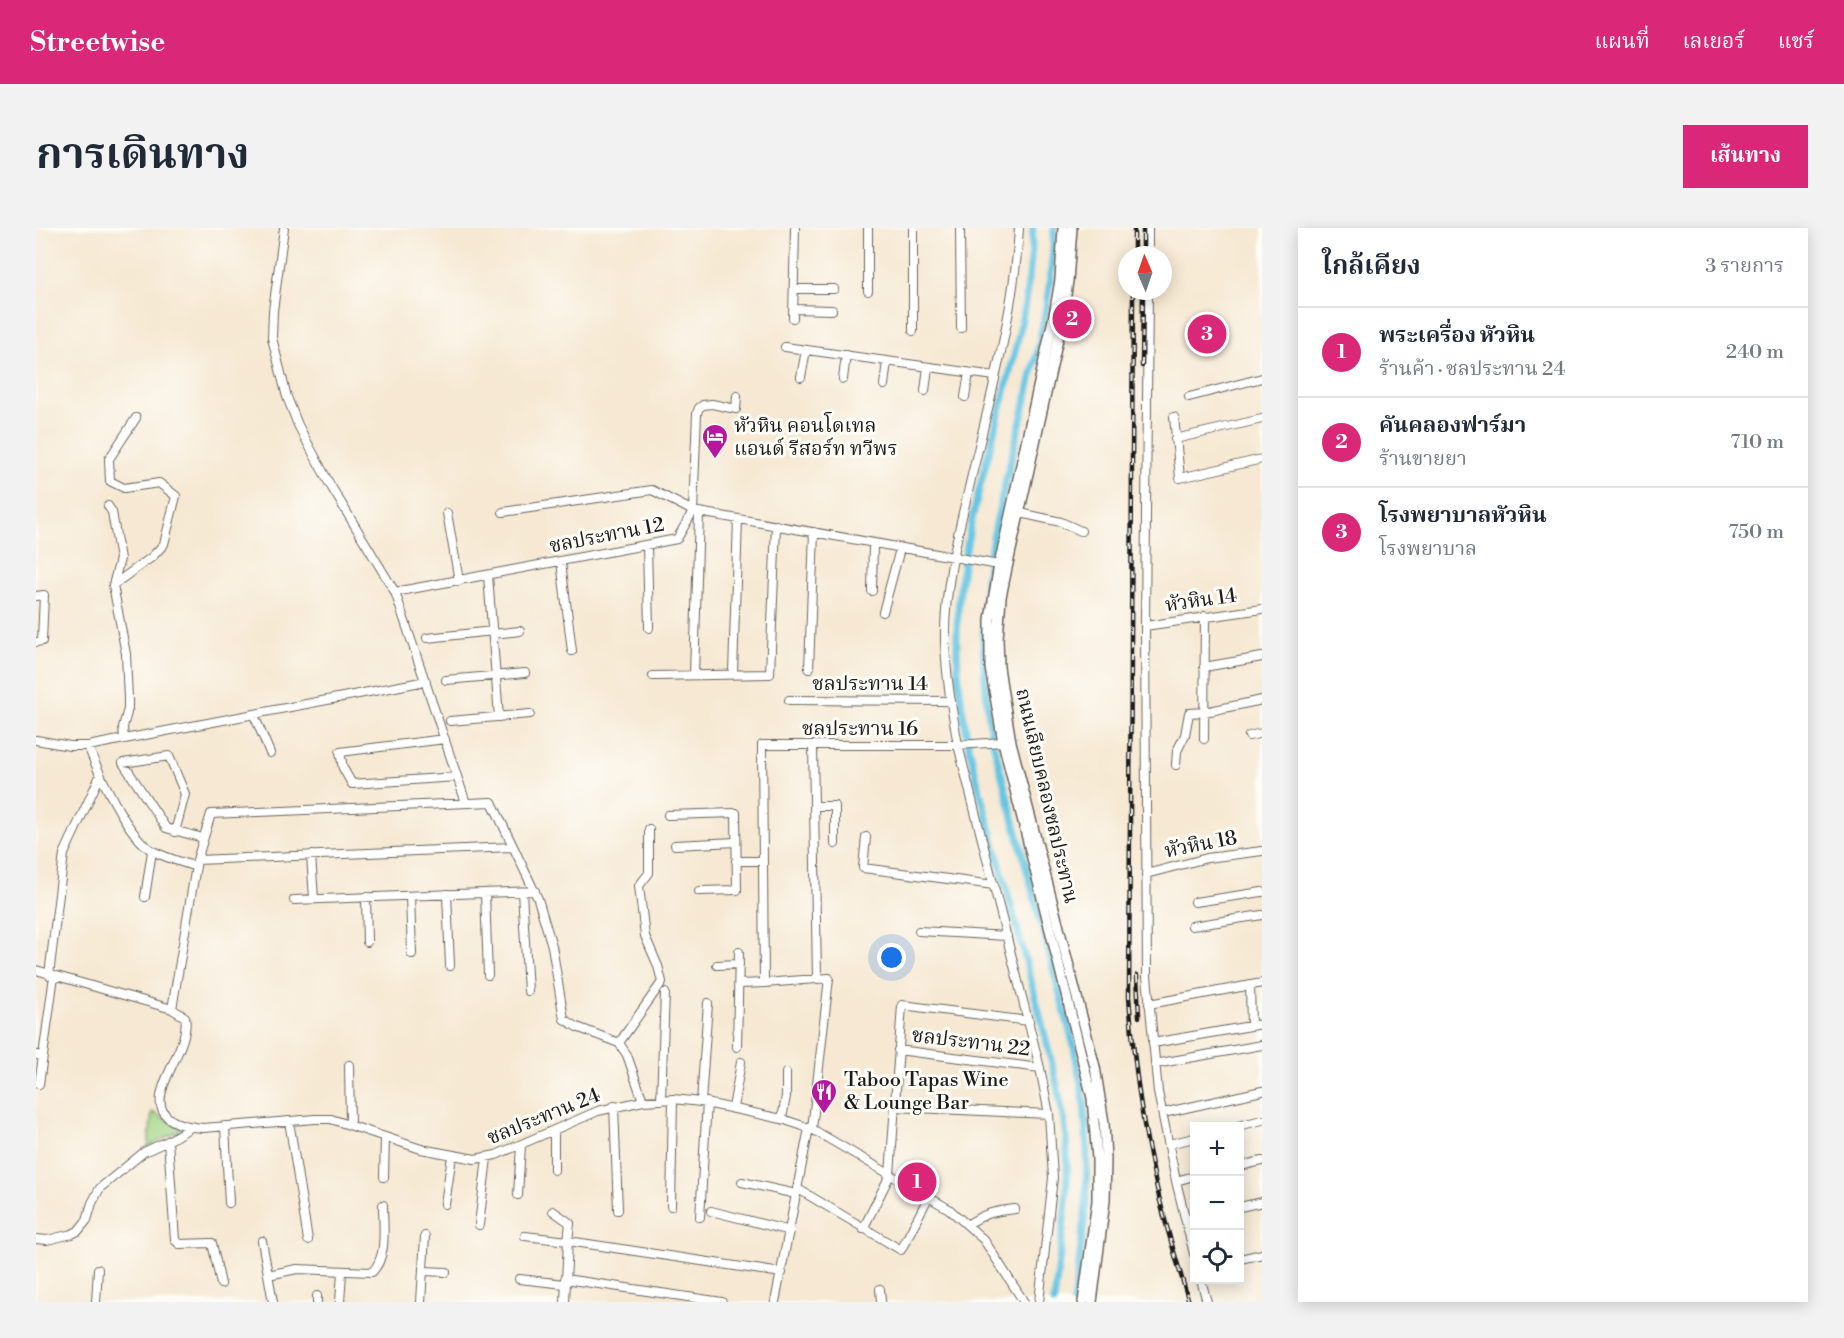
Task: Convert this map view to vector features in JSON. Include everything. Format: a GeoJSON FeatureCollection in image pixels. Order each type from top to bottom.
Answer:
{"type":"FeatureCollection","features":[{"type":"Feature","properties":{"kind":"street"},"geometry":{"type":"LineString","coordinates":[[284,228],[273,311],[272,338],[287,397],[297,425],[329,483],[395,592],[466,803]]}},
{"type":"Feature","properties":{"kind":"street"},"geometry":{"type":"LineString","coordinates":[[793,318],[795,228]]}},
{"type":"Feature","properties":{"kind":"street"},"geometry":{"type":"LineString","coordinates":[[868,228],[868,291]]}},
{"type":"Feature","properties":{"kind":"street"},"geometry":{"type":"LineString","coordinates":[[913,228],[913,331]]}},
{"type":"Feature","properties":{"kind":"street"},"geometry":{"type":"LineString","coordinates":[[960,228],[961,328]]}},
{"type":"Feature","properties":{"kind":"street"},"geometry":{"type":"LineString","coordinates":[[1019,228],[1016,271],[953,557],[945,641],[958,745],[1041,1068],[1049,1114],[1053,1178],[1040,1302]]}},
{"type":"Feature","properties":{"kind":"street","name":"ถนนเลียบคลองชลประทาน"},"geometry":{"type":"LineString","coordinates":[[1063,228],[1060,280],[1054,315],[999,565],[989,639],[990,668],[1002,742],[1092,1098],[1098,1159],[1097,1201],[1083,1302]]}},
{"type":"Feature","properties":{"kind":"street","name":"ถนนเลียบคลองชลประทาน"},"geometry":{"type":"LineString","coordinates":[[1072,228],[1063,317],[1001,597],[998,639],[999,667],[1011,742],[1101,1097],[1106,1159],[1105,1201],[1092,1302]]}},
{"type":"Feature","properties":{"kind":"street"},"geometry":{"type":"LineString","coordinates":[[1148,228],[1148,246]]}},
{"type":"Feature","properties":{"kind":"street"},"geometry":{"type":"LineString","coordinates":[[795,290],[834,289]]}},
{"type":"Feature","properties":{"kind":"street"},"geometry":{"type":"LineString","coordinates":[[1148,300],[1144,626],[1149,1004],[1163,1113],[1190,1237]]}},
{"type":"Feature","properties":{"kind":"street"},"geometry":{"type":"LineString","coordinates":[[794,309],[832,310]]}},
{"type":"Feature","properties":{"kind":"street"},"geometry":{"type":"LineString","coordinates":[[785,347],[994,376]]}},
{"type":"Feature","properties":{"kind":"street"},"geometry":{"type":"LineString","coordinates":[[801,376],[806,350]]}},
{"type":"Feature","properties":{"kind":"street"},"geometry":{"type":"LineString","coordinates":[[843,379],[846,355]]}},
{"type":"Feature","properties":{"kind":"street"},"geometry":{"type":"LineString","coordinates":[[884,385],[887,361]]}},
{"type":"Feature","properties":{"kind":"street"},"geometry":{"type":"LineString","coordinates":[[925,391],[928,367]]}},
{"type":"Feature","properties":{"kind":"street"},"geometry":{"type":"LineString","coordinates":[[965,397],[969,373]]}},
{"type":"Feature","properties":{"kind":"street"},"geometry":{"type":"LineString","coordinates":[[1189,397],[1262,378]]}},
{"type":"Feature","properties":{"kind":"street"},"geometry":{"type":"LineString","coordinates":[[694,675],[697,413],[699,408],[708,404],[736,409],[737,396]]}},
{"type":"Feature","properties":{"kind":"street"},"geometry":{"type":"LineString","coordinates":[[1174,417],[1180,478],[1262,459]]}},
{"type":"Feature","properties":{"kind":"street"},"geometry":{"type":"LineString","coordinates":[[113,585],[152,557],[164,544],[176,496],[159,483],[124,488],[110,481],[109,459],[136,418]]}},
{"type":"Feature","properties":{"kind":"street"},"geometry":{"type":"LineString","coordinates":[[1175,439],[1262,418]]}},
{"type":"Feature","properties":{"kind":"street"},"geometry":{"type":"LineString","coordinates":[[503,512],[652,490],[696,512],[999,565]]}},
{"type":"Feature","properties":{"kind":"street"},"geometry":{"type":"LineString","coordinates":[[108,506],[112,512],[120,559],[113,585],[126,664],[128,709],[123,727],[124,738]]}},
{"type":"Feature","properties":{"kind":"street","name":"ชลประทาน 12"},"geometry":{"type":"LineString","coordinates":[[395,592],[677,539],[696,512]]}},
{"type":"Feature","properties":{"kind":"street"},"geometry":{"type":"LineString","coordinates":[[447,513],[459,581]]}},
{"type":"Feature","properties":{"kind":"street"},"geometry":{"type":"LineString","coordinates":[[1020,513],[1061,522],[1081,531]]}},
{"type":"Feature","properties":{"kind":"street"},"geometry":{"type":"LineString","coordinates":[[733,673],[738,519]]}},
{"type":"Feature","properties":{"kind":"street"},"geometry":{"type":"LineString","coordinates":[[653,676],[771,674],[776,525]]}},
{"type":"Feature","properties":{"kind":"street"},"geometry":{"type":"LineString","coordinates":[[809,669],[814,532]]}},
{"type":"Feature","properties":{"kind":"street"},"geometry":{"type":"LineString","coordinates":[[872,591],[873,544]]}},
{"type":"Feature","properties":{"kind":"street"},"geometry":{"type":"LineString","coordinates":[[647,546],[649,628]]}},
{"type":"Feature","properties":{"kind":"street"},"geometry":{"type":"LineString","coordinates":[[883,612],[900,549]]}},
{"type":"Feature","properties":{"kind":"street"},"geometry":{"type":"LineString","coordinates":[[561,562],[572,651]]}},
{"type":"Feature","properties":{"kind":"street"},"geometry":{"type":"LineString","coordinates":[[488,576],[499,717]]}},
{"type":"Feature","properties":{"kind":"street"},"geometry":{"type":"LineString","coordinates":[[36,596],[44,596],[42,641],[36,642]]}},
{"type":"Feature","properties":{"kind":"street","name":"หัวหิน 14"},"geometry":{"type":"LineString","coordinates":[[1144,626],[1262,609]]}},
{"type":"Feature","properties":{"kind":"street"},"geometry":{"type":"LineString","coordinates":[[1204,739],[1205,616]]}},
{"type":"Feature","properties":{"kind":"street"},"geometry":{"type":"LineString","coordinates":[[427,638],[520,631]]}},
{"type":"Feature","properties":{"kind":"street"},"geometry":{"type":"LineString","coordinates":[[1204,667],[1262,657]]}},
{"type":"Feature","properties":{"kind":"street"},"geometry":{"type":"LineString","coordinates":[[446,680],[525,672]]}},
{"type":"Feature","properties":{"kind":"street"},"geometry":{"type":"LineString","coordinates":[[36,740],[70,746],[88,746],[426,681]]}},
{"type":"Feature","properties":{"kind":"street","name":"ชลประทาน 14"},"geometry":{"type":"LineString","coordinates":[[789,700],[951,701]]}},
{"type":"Feature","properties":{"kind":"street"},"geometry":{"type":"LineString","coordinates":[[1176,765],[1177,750],[1185,735],[1190,712],[1205,712],[1262,700]]}},
{"type":"Feature","properties":{"kind":"street"},"geometry":{"type":"LineString","coordinates":[[450,721],[530,714]]}},
{"type":"Feature","properties":{"kind":"street"},"geometry":{"type":"LineString","coordinates":[[254,715],[270,753]]}},
{"type":"Feature","properties":{"kind":"street"},"geometry":{"type":"LineString","coordinates":[[1249,736],[1262,733]]}},
{"type":"Feature","properties":{"kind":"street"},"geometry":{"type":"LineString","coordinates":[[445,739],[340,752],[340,758],[352,784],[457,777]]}},
{"type":"Feature","properties":{"kind":"street","name":"ชลประทาน 16"},"geometry":{"type":"LineString","coordinates":[[763,861],[762,746],[958,745],[1002,742]]}},
{"type":"Feature","properties":{"kind":"street"},"geometry":{"type":"LineString","coordinates":[[88,746],[100,777],[121,814],[143,843],[152,850],[197,864],[311,855],[513,847]]}},
{"type":"Feature","properties":{"kind":"street"},"geometry":{"type":"LineString","coordinates":[[813,746],[817,978]]}},
{"type":"Feature","properties":{"kind":"street"},"geometry":{"type":"LineString","coordinates":[[175,832],[185,794],[169,756],[123,763],[166,828],[175,832],[203,838]]}},
{"type":"Feature","properties":{"kind":"street"},"geometry":{"type":"LineString","coordinates":[[39,1084],[40,1056],[45,1039],[64,854],[100,777]]}},
{"type":"Feature","properties":{"kind":"street"},"geometry":{"type":"LineString","coordinates":[[172,1009],[197,864],[211,814],[492,802],[535,891],[552,946],[564,1019],[577,1027],[620,1043],[627,1055],[642,1101]]}},
{"type":"Feature","properties":{"kind":"street"},"geometry":{"type":"LineString","coordinates":[[814,806],[835,806],[835,844]]}},
{"type":"Feature","properties":{"kind":"street"},"geometry":{"type":"LineString","coordinates":[[668,815],[736,813],[737,890],[699,891]]}},
{"type":"Feature","properties":{"kind":"street"},"geometry":{"type":"LineString","coordinates":[[620,1043],[662,982],[645,936],[639,886],[649,873],[649,829]]}},
{"type":"Feature","properties":{"kind":"street"},"geometry":{"type":"LineString","coordinates":[[866,837],[863,868],[994,885]]}},
{"type":"Feature","properties":{"kind":"street"},"geometry":{"type":"LineString","coordinates":[[675,845],[736,842]]}},
{"type":"Feature","properties":{"kind":"street"},"geometry":{"type":"LineString","coordinates":[[145,897],[152,850]]}},
{"type":"Feature","properties":{"kind":"street","name":"หัวหิน 18"},"geometry":{"type":"LineString","coordinates":[[1146,874],[1207,858],[1262,851]]}},
{"type":"Feature","properties":{"kind":"street"},"geometry":{"type":"LineString","coordinates":[[311,855],[314,899]]}},
{"type":"Feature","properties":{"kind":"street"},"geometry":{"type":"LineString","coordinates":[[736,861],[763,861],[764,983]]}},
{"type":"Feature","properties":{"kind":"street"},"geometry":{"type":"LineString","coordinates":[[294,900],[535,891]]}},
{"type":"Feature","properties":{"kind":"street"},"geometry":{"type":"LineString","coordinates":[[522,892],[528,991]]}},
{"type":"Feature","properties":{"kind":"street"},"geometry":{"type":"LineString","coordinates":[[1195,902],[1262,892]]}},
{"type":"Feature","properties":{"kind":"street"},"geometry":{"type":"LineString","coordinates":[[485,893],[488,975]]}},
{"type":"Feature","properties":{"kind":"street"},"geometry":{"type":"LineString","coordinates":[[447,894],[450,966]]}},
{"type":"Feature","properties":{"kind":"street"},"geometry":{"type":"LineString","coordinates":[[410,896],[412,954]]}},
{"type":"Feature","properties":{"kind":"street"},"geometry":{"type":"LineString","coordinates":[[366,897],[368,942]]}},
{"type":"Feature","properties":{"kind":"street"},"geometry":{"type":"LineString","coordinates":[[1192,926],[1262,915]]}},
{"type":"Feature","properties":{"kind":"street"},"geometry":{"type":"LineString","coordinates":[[919,931],[1007,936]]}},
{"type":"Feature","properties":{"kind":"street"},"geometry":{"type":"LineString","coordinates":[[737,1047],[739,952]]}},
{"type":"Feature","properties":{"kind":"street"},"geometry":{"type":"LineString","coordinates":[[717,965],[739,964]]}},
{"type":"Feature","properties":{"kind":"street"},"geometry":{"type":"LineString","coordinates":[[36,970],[182,1013],[186,1024],[162,1092],[160,1104],[168,1116],[191,1127]]}},
{"type":"Feature","properties":{"kind":"street"},"geometry":{"type":"LineString","coordinates":[[740,984],[829,978],[811,1129],[775,1302]]}},
{"type":"Feature","properties":{"kind":"street"},"geometry":{"type":"LineString","coordinates":[[1149,1004],[1262,983]]}},
{"type":"Feature","properties":{"kind":"street"},"geometry":{"type":"LineString","coordinates":[[1250,985],[1251,1026]]}},
{"type":"Feature","properties":{"kind":"street"},"geometry":{"type":"LineString","coordinates":[[661,1100],[665,993]]}},
{"type":"Feature","properties":{"kind":"street"},"geometry":{"type":"LineString","coordinates":[[700,1217],[708,1003]]}},
{"type":"Feature","properties":{"kind":"street"},"geometry":{"type":"LineString","coordinates":[[863,1229],[890,1175],[902,1005],[1029,1022]]}},
{"type":"Feature","properties":{"kind":"street"},"geometry":{"type":"LineString","coordinates":[[1153,1043],[1262,1024]]}},
{"type":"Feature","properties":{"kind":"street"},"geometry":{"type":"LineString","coordinates":[[36,1038],[45,1039]]}},
{"type":"Feature","properties":{"kind":"street"},"geometry":{"type":"LineString","coordinates":[[1155,1064],[1262,1045]]}},
{"type":"Feature","properties":{"kind":"street","name":"ชลประทาน 22"},"geometry":{"type":"LineString","coordinates":[[898,1050],[1041,1068]]}},
{"type":"Feature","properties":{"kind":"street"},"geometry":{"type":"LineString","coordinates":[[733,1108],[741,1062]]}},
{"type":"Feature","properties":{"kind":"street"},"geometry":{"type":"LineString","coordinates":[[349,1065],[350,1125]]}},
{"type":"Feature","properties":{"kind":"street"},"geometry":{"type":"LineString","coordinates":[[782,1119],[786,1096],[786,1073]]}},
{"type":"Feature","properties":{"kind":"street"},"geometry":{"type":"LineString","coordinates":[[1163,1113],[1262,1091]]}},
{"type":"Feature","properties":{"kind":"street"},"geometry":{"type":"LineString","coordinates":[[671,1206],[673,1099]]}},
{"type":"Feature","properties":{"kind":"street","name":"ชลประทาน 24"},"geometry":{"type":"LineString","coordinates":[[191,1127],[331,1119],[421,1149],[465,1159],[488,1158],[614,1106],[673,1099],[733,1108],[782,1119],[811,1129],[929,1196],[984,1240],[1024,1302]]}},
{"type":"Feature","properties":{"kind":"street"},"geometry":{"type":"LineString","coordinates":[[614,1106],[618,1210]]}},
{"type":"Feature","properties":{"kind":"street"},"geometry":{"type":"LineString","coordinates":[[894,1107],[1049,1114]]}},
{"type":"Feature","properties":{"kind":"street"},"geometry":{"type":"LineString","coordinates":[[290,1120],[308,1240]]}},
{"type":"Feature","properties":{"kind":"street"},"geometry":{"type":"LineString","coordinates":[[1244,1125],[1262,1120]]}},
{"type":"Feature","properties":{"kind":"street"},"geometry":{"type":"LineString","coordinates":[[225,1126],[229,1203]]}},
{"type":"Feature","properties":{"kind":"street"},"geometry":{"type":"LineString","coordinates":[[36,1239],[47,1240],[78,1231],[87,1220],[100,1188],[144,1152],[191,1127]]}},
{"type":"Feature","properties":{"kind":"street"},"geometry":{"type":"LineString","coordinates":[[554,1130],[554,1170]]}},
{"type":"Feature","properties":{"kind":"street"},"geometry":{"type":"LineString","coordinates":[[384,1177],[386,1137]]}},
{"type":"Feature","properties":{"kind":"street"},"geometry":{"type":"LineString","coordinates":[[1169,1144],[1190,1139]]}},
{"type":"Feature","properties":{"kind":"street"},"geometry":{"type":"LineString","coordinates":[[168,1141],[175,1240],[179,1244],[212,1243],[221,1284]]}},
{"type":"Feature","properties":{"kind":"street"},"geometry":{"type":"LineString","coordinates":[[518,1196],[521,1145]]}},
{"type":"Feature","properties":{"kind":"street"},"geometry":{"type":"LineString","coordinates":[[445,1204],[452,1156]]}},
{"type":"Feature","properties":{"kind":"street"},"geometry":{"type":"LineString","coordinates":[[479,1225],[488,1158]]}},
{"type":"Feature","properties":{"kind":"street"},"geometry":{"type":"LineString","coordinates":[[1244,1165],[1262,1161]]}},
{"type":"Feature","properties":{"kind":"street"},"geometry":{"type":"LineString","coordinates":[[1176,1181],[1190,1177]]}},
{"type":"Feature","properties":{"kind":"street"},"geometry":{"type":"LineString","coordinates":[[742,1182],[797,1191],[901,1251],[929,1196]]}},
{"type":"Feature","properties":{"kind":"street"},"geometry":{"type":"LineString","coordinates":[[1244,1206],[1262,1202]]}},
{"type":"Feature","properties":{"kind":"street"},"geometry":{"type":"LineString","coordinates":[[268,1275],[297,1269],[366,1273],[375,1269],[382,1250],[383,1206]]}},
{"type":"Feature","properties":{"kind":"street"},"geometry":{"type":"LineString","coordinates":[[968,1225],[981,1215],[992,1211],[1015,1209]]}},
{"type":"Feature","properties":{"kind":"street"},"geometry":{"type":"LineString","coordinates":[[553,1211],[570,1223],[564,1302]]}},
{"type":"Feature","properties":{"kind":"street"},"geometry":{"type":"LineString","coordinates":[[711,1211],[790,1231]]}},
{"type":"Feature","properties":{"kind":"street"},"geometry":{"type":"LineString","coordinates":[[1186,1220],[1190,1219]]}},
{"type":"Feature","properties":{"kind":"street"},"geometry":{"type":"LineString","coordinates":[[421,1302],[425,1236]]}},
{"type":"Feature","properties":{"kind":"street"},"geometry":{"type":"LineString","coordinates":[[525,1236],[568,1240],[782,1273]]}},
{"type":"Feature","properties":{"kind":"street"},"geometry":{"type":"LineString","coordinates":[[262,1241],[273,1302]]}},
{"type":"Feature","properties":{"kind":"street"},"geometry":{"type":"LineString","coordinates":[[1244,1258],[1262,1254]]}},
{"type":"Feature","properties":{"kind":"street"},"geometry":{"type":"LineString","coordinates":[[96,1302],[98,1269]]}},
{"type":"Feature","properties":{"kind":"street"},"geometry":{"type":"LineString","coordinates":[[424,1271],[446,1272]]}},
{"type":"Feature","properties":{"kind":"street"},"geometry":{"type":"LineString","coordinates":[[340,1302],[342,1272]]}},
{"type":"Feature","properties":{"kind":"street"},"geometry":{"type":"LineString","coordinates":[[519,1279],[565,1281],[722,1302]]}},
{"type":"Feature","properties":{"kind":"street"},"geometry":{"type":"LineString","coordinates":[[1202,1284],[1207,1302]]}},
{"type":"Feature","properties":{"kind":"street"},"geometry":{"type":"LineString","coordinates":[[880,1289],[881,1302]]}},
{"type":"Feature","properties":{"kind":"green space"},"geometry":{"type":"Polygon","coordinates":[[[152,1112],[183,1129],[148,1147],[152,1112]]]}},
{"type":"Feature","properties":{"kind":"waterway"},"geometry":{"type":"LineString","coordinates":[[1033,228],[1028,281],[1019,334],[967,544],[959,596],[957,649],[960,692],[971,755],[1041,1019],[1064,1123],[1067,1158],[1066,1199],[1054,1302]]}},
{"type":"Feature","properties":{"kind":"waterway"},"geometry":{"type":"LineString","coordinates":[[1054,228],[1051,269],[1037,351],[990,554],[984,600],[983,644],[991,735],[1074,1047],[1084,1102],[1087,1149],[1086,1206],[1074,1302]]}},
{"type":"Feature","properties":{"kind":"railway"},"geometry":{"type":"LineString","coordinates":[[1134,228],[1134,246]]}},
{"type":"Feature","properties":{"kind":"railway"},"geometry":{"type":"LineString","coordinates":[[1143,228],[1143,246]]}},
{"type":"Feature","properties":{"kind":"railway"},"geometry":{"type":"LineString","coordinates":[[1133,300],[1129,996],[1137,1078],[1147,1140],[1163,1214],[1189,1302]]}},
{"type":"Feature","properties":{"kind":"railway"},"geometry":{"type":"LineString","coordinates":[[1142,366],[1143,300]]}},
{"type":"Feature","properties":{"kind":"railway"},"geometry":{"type":"LineString","coordinates":[[1137,975],[1139,1017]]}},
{"type":"Feature","properties":{"kind":"place","name":"คันคลองฟาร์มา"},"geometry":{"type":"Point","coordinates":[1072,319]}},
{"type":"Feature","properties":{"kind":"place","name":"โรงพยาบาลหัวหิน"},"geometry":{"type":"Point","coordinates":[1207,334]}},
{"type":"Feature","properties":{"kind":"place","name":"หัวหิน คอนโดเทล แอนด์ รีสอร์ท ทวีพร"},"geometry":{"type":"Point","coordinates":[715,460]}},
{"type":"Feature","properties":{"kind":"place","name":"Taboo Tapas Wine & Lounge Bar"},"geometry":{"type":"Point","coordinates":[824,1115]}},
{"type":"Feature","properties":{"kind":"place","name":"พระเครื่อง หัวหิน"},"geometry":{"type":"Point","coordinates":[917,1182]}}]}
